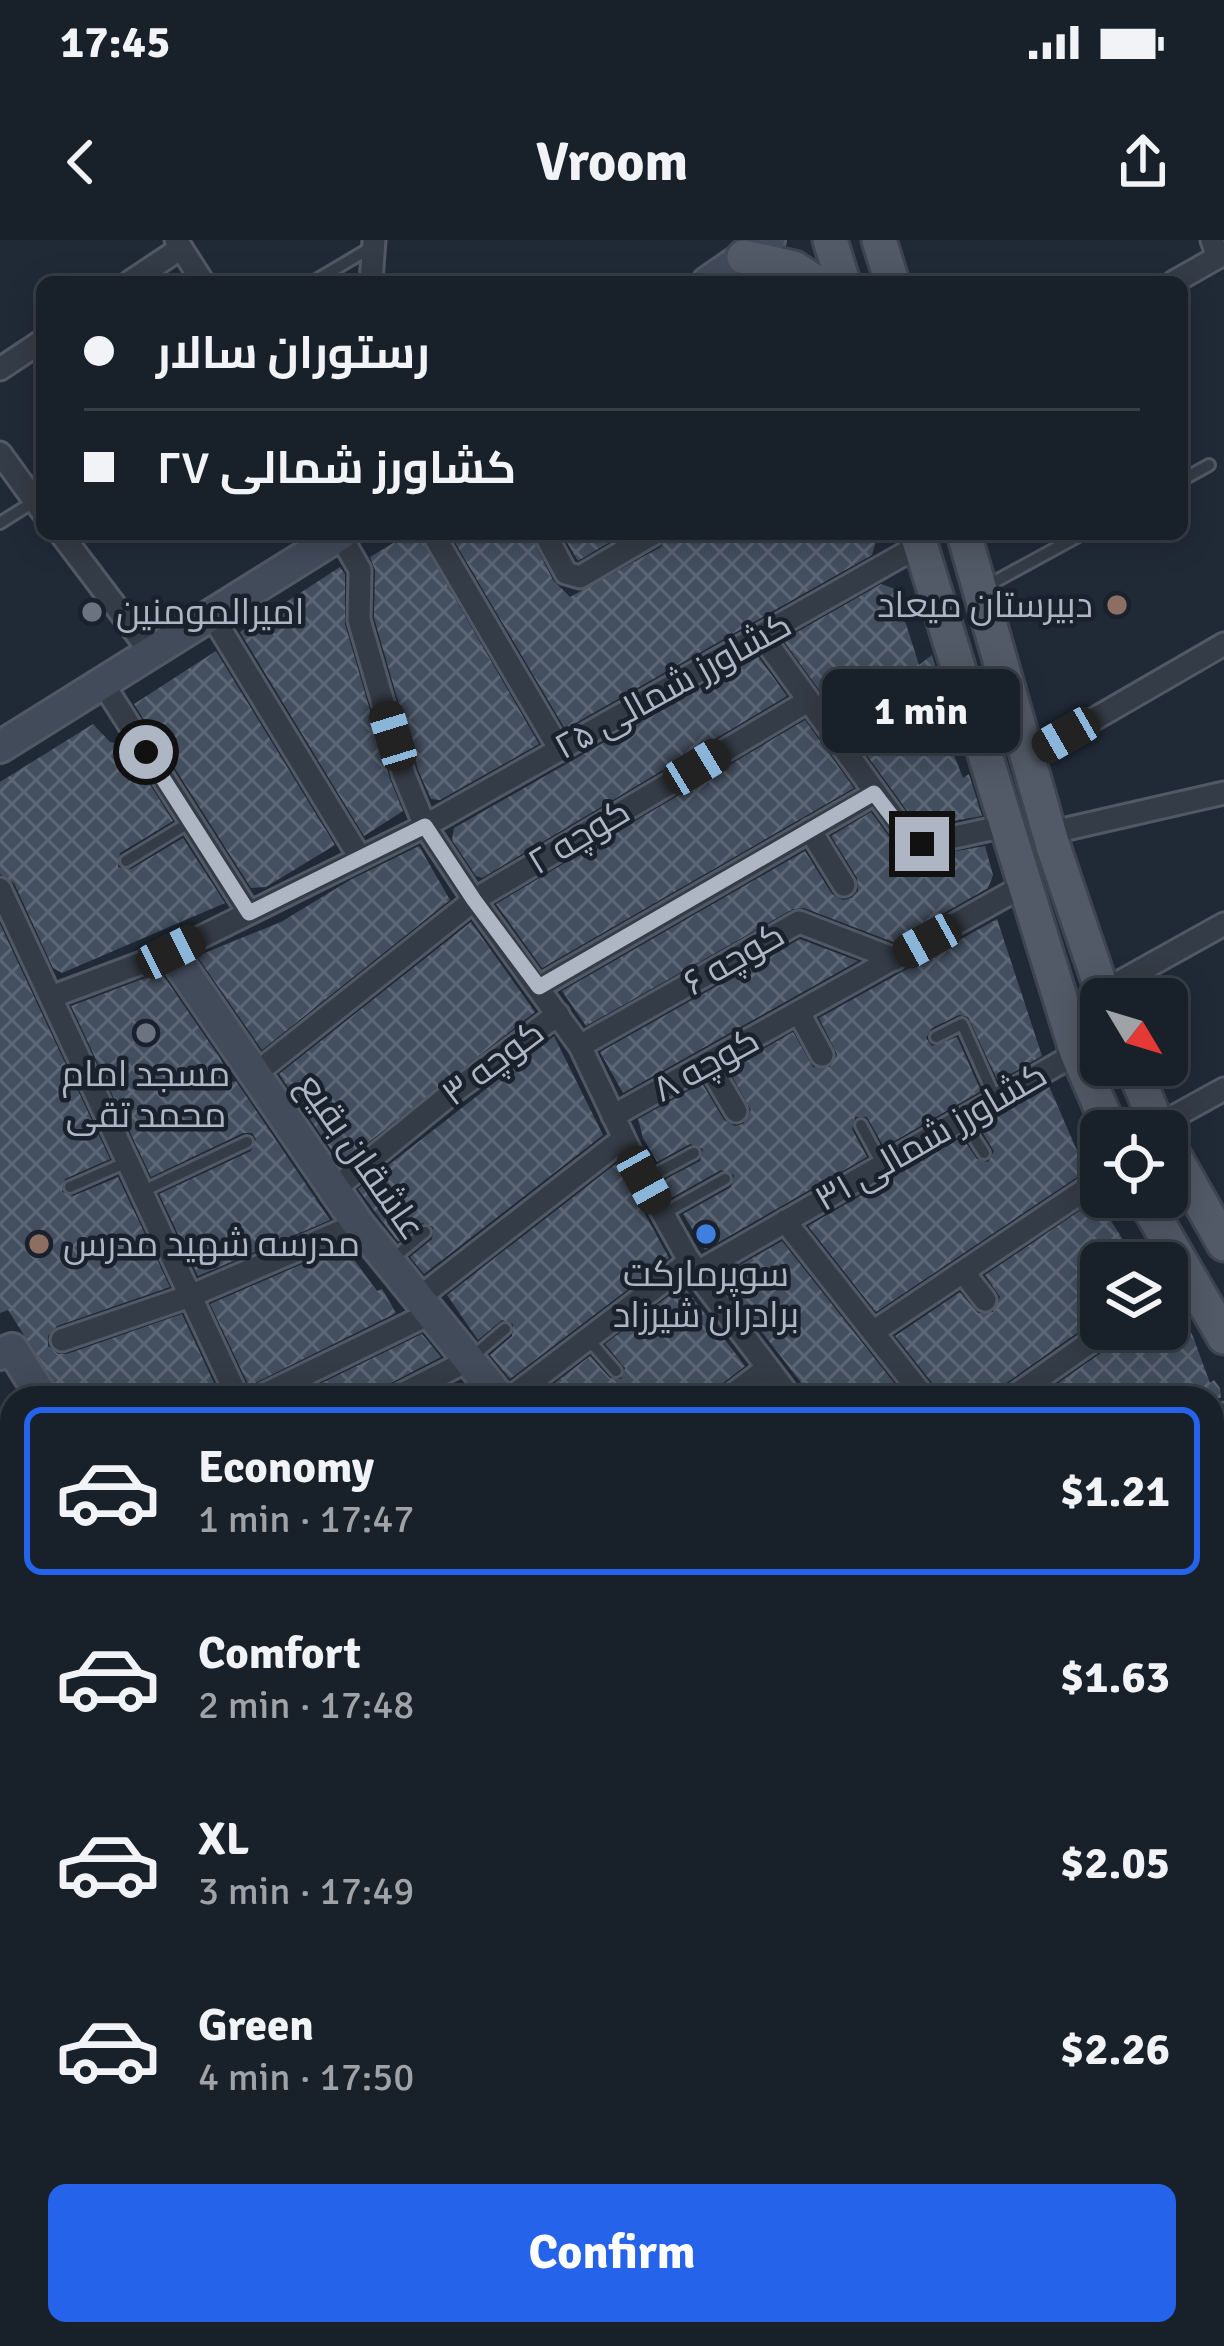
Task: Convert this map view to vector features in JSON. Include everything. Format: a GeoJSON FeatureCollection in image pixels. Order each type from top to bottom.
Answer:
{"type":"FeatureCollection","features":[{"type":"Feature","properties":{"kind":"main road"},"geometry":{"type":"LineString","coordinates":[[830,240],[841,276]]}},
{"type":"Feature","properties":{"kind":"main road"},"geometry":{"type":"LineString","coordinates":[[749,246],[806,276]]}},
{"type":"Feature","properties":{"kind":"main road"},"geometry":{"type":"LineString","coordinates":[[918,540],[1077,1053],[1102,1110]]}},
{"type":"Feature","properties":{"kind":"main road"},"geometry":{"type":"LineString","coordinates":[[966,540],[1051,839],[1097,978]]}},
{"type":"Feature","properties":{"kind":"main road"},"geometry":{"type":"LineString","coordinates":[[1014,857],[1031,836],[1051,839]]}},
{"type":"Feature","properties":{"kind":"main road"},"geometry":{"type":"LineString","coordinates":[[1188,1181],[1224,1244]]}},
{"type":"Feature","properties":{"kind":"main road"},"geometry":{"type":"LineString","coordinates":[[1188,1294],[1224,1337]]}},
{"type":"Feature","properties":{"kind":"street"},"geometry":{"type":"LineString","coordinates":[[1185,276],[1218,257],[1212,240]]}},
{"type":"Feature","properties":{"kind":"street"},"geometry":{"type":"LineString","coordinates":[[371,276],[377,242]]}},
{"type":"Feature","properties":{"kind":"street"},"geometry":{"type":"LineString","coordinates":[[138,276],[178,244],[198,276]]}},
{"type":"Feature","properties":{"kind":"street"},"geometry":{"type":"LineString","coordinates":[[713,276],[749,246]]}},
{"type":"Feature","properties":{"kind":"street"},"geometry":{"type":"LineString","coordinates":[[0,369],[36,344]]}},
{"type":"Feature","properties":{"kind":"street"},"geometry":{"type":"LineString","coordinates":[[0,453],[36,499]]}},
{"type":"Feature","properties":{"kind":"street"},"geometry":{"type":"LineString","coordinates":[[67,540],[151,652]]}},
{"type":"Feature","properties":{"kind":"street"},"geometry":{"type":"LineString","coordinates":[[0,747],[330,540]]}},
{"type":"Feature","properties":{"kind":"street"},"geometry":{"type":"LineString","coordinates":[[343,540],[360,570],[359,620],[404,775],[425,826],[580,1046],[644,1180],[693,1268],[781,1386]]}},
{"type":"Feature","properties":{"kind":"street"},"geometry":{"type":"LineString","coordinates":[[437,540],[560,750]]}},
{"type":"Feature","properties":{"kind":"street"},"geometry":{"type":"LineString","coordinates":[[548,540],[566,574],[573,577],[642,540]]}},
{"type":"Feature","properties":{"kind":"street","name":"کشاورز شمالی ۲۵"},"geometry":{"type":"LineString","coordinates":[[51,997],[171,952],[425,826],[762,636],[916,540]]}},
{"type":"Feature","properties":{"kind":"street"},"geometry":{"type":"LineString","coordinates":[[211,614],[359,856]]}},
{"type":"Feature","properties":{"kind":"street"},"geometry":{"type":"LineString","coordinates":[[762,636],[916,844],[1014,857]]}},
{"type":"Feature","properties":{"kind":"street"},"geometry":{"type":"LineString","coordinates":[[1027,758],[1224,644]]}},
{"type":"Feature","properties":{"kind":"street"},"geometry":{"type":"LineString","coordinates":[[101,682],[249,913]]}},
{"type":"Feature","properties":{"kind":"street","name":"کوچه ۲"},"geometry":{"type":"LineString","coordinates":[[255,1074],[474,900],[811,705]]}},
{"type":"Feature","properties":{"kind":"street"},"geometry":{"type":"LineString","coordinates":[[539,987],[874,793]]}},
{"type":"Feature","properties":{"kind":"street"},"geometry":{"type":"LineString","coordinates":[[1051,839],[1224,793]]}},
{"type":"Feature","properties":{"kind":"street"},"geometry":{"type":"LineString","coordinates":[[810,830],[844,885]]}},
{"type":"Feature","properties":{"kind":"street","name":"کوچه ۸"},"geometry":{"type":"LineString","coordinates":[[614,1116],[895,959],[1014,857]]}},
{"type":"Feature","properties":{"kind":"street"},"geometry":{"type":"LineString","coordinates":[[0,889],[232,1386]]}},
{"type":"Feature","properties":{"kind":"street","name":"کوچه ۶"},"geometry":{"type":"LineString","coordinates":[[580,1046],[799,922],[895,959]]}},
{"type":"Feature","properties":{"kind":"street"},"geometry":{"type":"LineString","coordinates":[[1135,978],[1222,930]]}},
{"type":"Feature","properties":{"kind":"street","name":"عاشقان بقیع"},"geometry":{"type":"LineString","coordinates":[[171,952],[358,1225],[490,1386]]}},
{"type":"Feature","properties":{"kind":"street"},"geometry":{"type":"LineString","coordinates":[[799,1013],[822,1055]]}},
{"type":"Feature","properties":{"kind":"street","name":"کوچه ۳"},"geometry":{"type":"LineString","coordinates":[[334,1190],[558,1014]]}},
{"type":"Feature","properties":{"kind":"street","name":"کشاورز شمالی ۳۱"},"geometry":{"type":"LineString","coordinates":[[526,1386],[693,1268],[785,1221],[1077,1053]]}},
{"type":"Feature","properties":{"kind":"street"},"geometry":{"type":"LineString","coordinates":[[708,1064],[736,1112]]}},
{"type":"Feature","properties":{"kind":"street"},"geometry":{"type":"LineString","coordinates":[[1188,1115],[1224,1090]]}},
{"type":"Feature","properties":{"kind":"street"},"geometry":{"type":"LineString","coordinates":[[279,1386],[423,1307],[491,1242],[623,1138]]}},
{"type":"Feature","properties":{"kind":"street"},"geometry":{"type":"LineString","coordinates":[[873,1332],[1080,1193]]}},
{"type":"Feature","properties":{"kind":"street"},"geometry":{"type":"LineString","coordinates":[[785,1221],[916,1386]]}},
{"type":"Feature","properties":{"kind":"street"},"geometry":{"type":"LineString","coordinates":[[62,1340],[190,1296],[358,1225]]}},
{"type":"Feature","properties":{"kind":"street"},"geometry":{"type":"LineString","coordinates":[[964,1273],[986,1300]]}},
{"type":"Feature","properties":{"kind":"street"},"geometry":{"type":"LineString","coordinates":[[1029,1386],[1080,1350]]}},
{"type":"Feature","properties":{"kind":"street"},"geometry":{"type":"LineString","coordinates":[[6,1352],[33,1386]]}},
{"type":"Feature","properties":{"kind":"street"},"geometry":{"type":"LineString","coordinates":[[418,1386],[469,1360]]}},
{"type":"Feature","properties":{"kind":"street"},"geometry":{"type":"LineString","coordinates":[[744,1386],[767,1368]]}},
{"type":"Feature","properties":{"kind":"lane"},"geometry":{"type":"LineString","coordinates":[[323,276],[377,242]]}},
{"type":"Feature","properties":{"kind":"lane"},"geometry":{"type":"LineString","coordinates":[[1188,477],[1209,465]]}},
{"type":"Feature","properties":{"kind":"lane"},"geometry":{"type":"LineString","coordinates":[[0,523],[36,505]]}},
{"type":"Feature","properties":{"kind":"lane"},"geometry":{"type":"LineString","coordinates":[[979,590],[1071,540]]}},
{"type":"Feature","properties":{"kind":"lane"},"geometry":{"type":"LineString","coordinates":[[811,705],[844,691]]}},
{"type":"Feature","properties":{"kind":"lane"},"geometry":{"type":"LineString","coordinates":[[126,860],[190,821]]}},
{"type":"Feature","properties":{"kind":"lane"},"geometry":{"type":"LineString","coordinates":[[936,1036],[962,1024],[996,1100]]}},
{"type":"Feature","properties":{"kind":"lane"},"geometry":{"type":"LineString","coordinates":[[962,1119],[984,1153]]}},
{"type":"Feature","properties":{"kind":"lane"},"geometry":{"type":"LineString","coordinates":[[861,1125],[883,1165]]}},
{"type":"Feature","properties":{"kind":"lane"},"geometry":{"type":"LineString","coordinates":[[141,1192],[247,1142]]}},
{"type":"Feature","properties":{"kind":"lane"},"geometry":{"type":"LineString","coordinates":[[644,1180],[694,1153]]}},
{"type":"Feature","properties":{"kind":"lane"},"geometry":{"type":"LineString","coordinates":[[70,1187],[127,1162]]}},
{"type":"Feature","properties":{"kind":"lane"},"geometry":{"type":"LineString","coordinates":[[663,1214],[725,1179]]}},
{"type":"Feature","properties":{"kind":"lane"},"geometry":{"type":"LineString","coordinates":[[388,1263],[425,1232]]}},
{"type":"Feature","properties":{"kind":"lane"},"geometry":{"type":"LineString","coordinates":[[469,1360],[505,1329]]}},
{"type":"Feature","properties":{"kind":"lane"},"geometry":{"type":"LineString","coordinates":[[588,1339],[616,1371]]}},
{"type":"Feature","properties":{"kind":"building"},"geometry":{"type":"Polygon","coordinates":[[[398,540],[421,540],[539,744],[440,800],[431,799],[418,770],[374,618],[375,570],[370,557],[398,540]]]}},
{"type":"Feature","properties":{"kind":"building"},"geometry":{"type":"Polygon","coordinates":[[[454,540],[533,540],[553,580],[570,597],[661,547],[665,540],[876,540],[872,555],[565,729],[454,540]]]}},
{"type":"Feature","properties":{"kind":"building"},"geometry":{"type":"Polygon","coordinates":[[[566,540],[613,540],[578,561],[566,540]]]}},
{"type":"Feature","properties":{"kind":"building"},"geometry":{"type":"Polygon","coordinates":[[[340,567],[345,574],[345,624],[403,811],[364,836],[240,632],[340,567]]]}},
{"type":"Feature","properties":{"kind":"building"},"geometry":{"type":"Polygon","coordinates":[[[881,584],[895,589],[919,665],[932,655],[946,700],[935,707],[963,778],[969,774],[982,816],[919,827],[834,710],[852,696],[851,685],[842,682],[822,694],[783,640],[881,584]]]}},
{"type":"Feature","properties":{"kind":"building"},"geometry":{"type":"Polygon","coordinates":[[[216,651],[335,845],[266,887],[251,888],[134,704],[216,651]]]}},
{"type":"Feature","properties":{"kind":"building"},"geometry":{"type":"Polygon","coordinates":[[[757,655],[787,696],[482,878],[476,876],[452,840],[454,828],[757,655]]]}},
{"type":"Feature","properties":{"kind":"building"},"geometry":{"type":"Polygon","coordinates":[[[805,720],[854,788],[542,968],[496,904],[805,720]]]}},
{"type":"Feature","properties":{"kind":"building"},"geometry":{"type":"Polygon","coordinates":[[[93,724],[110,742],[125,745],[173,821],[120,853],[118,867],[131,869],[183,838],[225,903],[62,973],[53,968],[14,883],[0,874],[0,782],[93,724]]]}},
{"type":"Feature","properties":{"kind":"building"},"geometry":{"type":"Polygon","coordinates":[[[871,812],[899,850],[917,858],[985,846],[993,875],[988,888],[893,942],[804,908],[793,909],[586,1026],[562,991],[805,851],[832,894],[843,900],[851,898],[858,891],[857,878],[831,836],[871,812]]]}},
{"type":"Feature","properties":{"kind":"building"},"geometry":{"type":"Polygon","coordinates":[[[419,846],[450,900],[262,1050],[197,956],[281,922],[419,846]]]}},
{"type":"Feature","properties":{"kind":"building"},"geometry":{"type":"Polygon","coordinates":[[[997,919],[1042,1056],[998,1081],[968,1017],[959,1015],[932,1028],[926,1038],[932,1046],[957,1037],[981,1091],[884,1147],[867,1117],[855,1117],[852,1129],[867,1157],[705,1250],[683,1214],[731,1187],[734,1175],[721,1170],[671,1198],[662,1181],[700,1161],[703,1149],[690,1144],[657,1162],[638,1119],[702,1083],[724,1120],[735,1126],[743,1124],[751,1110],[728,1069],[793,1032],[813,1067],[830,1067],[837,1054],[819,1018],[997,919]]]}},
{"type":"Feature","properties":{"kind":"building"},"geometry":{"type":"Polygon","coordinates":[[[471,922],[535,1012],[341,1164],[279,1074],[471,922]]]}},
{"type":"Feature","properties":{"kind":"building"},"geometry":{"type":"Polygon","coordinates":[[[0,924],[110,1159],[65,1179],[62,1192],[73,1196],[118,1177],[170,1287],[57,1326],[48,1336],[48,1346],[67,1354],[182,1314],[215,1386],[56,1386],[8,1310],[0,1313],[0,924]]]}},
{"type":"Feature","properties":{"kind":"building"},"geometry":{"type":"Polygon","coordinates":[[[800,939],[858,961],[623,1093],[600,1052],[800,939]]]}},
{"type":"Feature","properties":{"kind":"building"},"geometry":{"type":"Polygon","coordinates":[[[161,972],[330,1220],[198,1276],[159,1194],[251,1151],[256,1139],[252,1133],[243,1133],[151,1177],[71,1006],[161,972]]]}},
{"type":"Feature","properties":{"kind":"building"},"geometry":{"type":"Polygon","coordinates":[[[554,1036],[603,1135],[424,1274],[410,1257],[432,1239],[433,1227],[422,1223],[398,1242],[358,1189],[554,1036]]]}},
{"type":"Feature","properties":{"kind":"building"},"geometry":{"type":"Polygon","coordinates":[[[1049,1086],[1080,1152],[1080,1175],[876,1312],[808,1226],[962,1137],[977,1159],[988,1162],[994,1151],[979,1127],[1049,1086]]]}},
{"type":"Feature","properties":{"kind":"building"},"geometry":{"type":"Polygon","coordinates":[[[617,1163],[669,1258],[510,1379],[490,1355],[512,1336],[513,1324],[502,1320],[478,1340],[447,1295],[617,1163]]]}},
{"type":"Feature","properties":{"kind":"building"},"geometry":{"type":"Polygon","coordinates":[[[1080,1211],[1080,1218],[1109,1218],[1125,1242],[1080,1242],[1080,1331],[1002,1386],[935,1386],[895,1336],[960,1292],[978,1313],[993,1312],[1000,1297],[985,1275],[1080,1211]]]}},
{"type":"Feature","properties":{"kind":"building"},"geometry":{"type":"Polygon","coordinates":[[[782,1241],[897,1386],[804,1386],[719,1277],[782,1241]]]}},
{"type":"Feature","properties":{"kind":"building"},"geometry":{"type":"Polygon","coordinates":[[[344,1246],[377,1291],[382,1289],[396,1313],[249,1386],[210,1304],[344,1246]]]}},
{"type":"Feature","properties":{"kind":"building"},"geometry":{"type":"Polygon","coordinates":[[[683,1285],[745,1366],[719,1386],[551,1386],[590,1356],[610,1378],[621,1379],[625,1368],[605,1344],[683,1285]]]}},
{"type":"Feature","properties":{"kind":"building"},"geometry":{"type":"Polygon","coordinates":[[[1188,1328],[1210,1383],[1214,1380],[1218,1386],[1054,1386],[1105,1350],[1188,1350],[1188,1328]]]}},
{"type":"Feature","properties":{"kind":"building"},"geometry":{"type":"Polygon","coordinates":[[[422,1334],[441,1357],[386,1386],[316,1386],[422,1334]]]}},
{"type":"Feature","properties":{"kind":"place","name":"دبیرستان میعاد"},"geometry":{"type":"Point","coordinates":[1117,605]}},
{"type":"Feature","properties":{"kind":"place","name":"امیرالمومنین"},"geometry":{"type":"Point","coordinates":[92,612]}},
{"type":"Feature","properties":{"kind":"place","name":"مسجد امام محمد تقی"},"geometry":{"type":"Point","coordinates":[146,1033]}},
{"type":"Feature","properties":{"kind":"place","name":"سوپرمارکت برادران شیرزاد"},"geometry":{"type":"Point","coordinates":[706,1234]}},
{"type":"Feature","properties":{"kind":"place","name":"مدرسه شهید مدرس"},"geometry":{"type":"Point","coordinates":[39,1244]}},
{"type":"Feature","properties":{"kind":"route"},"geometry":{"type":"LineString","coordinates":[[146,752],[249,913],[425,826],[539,987],[874,793],[910,840],[922,844]]}}]}
